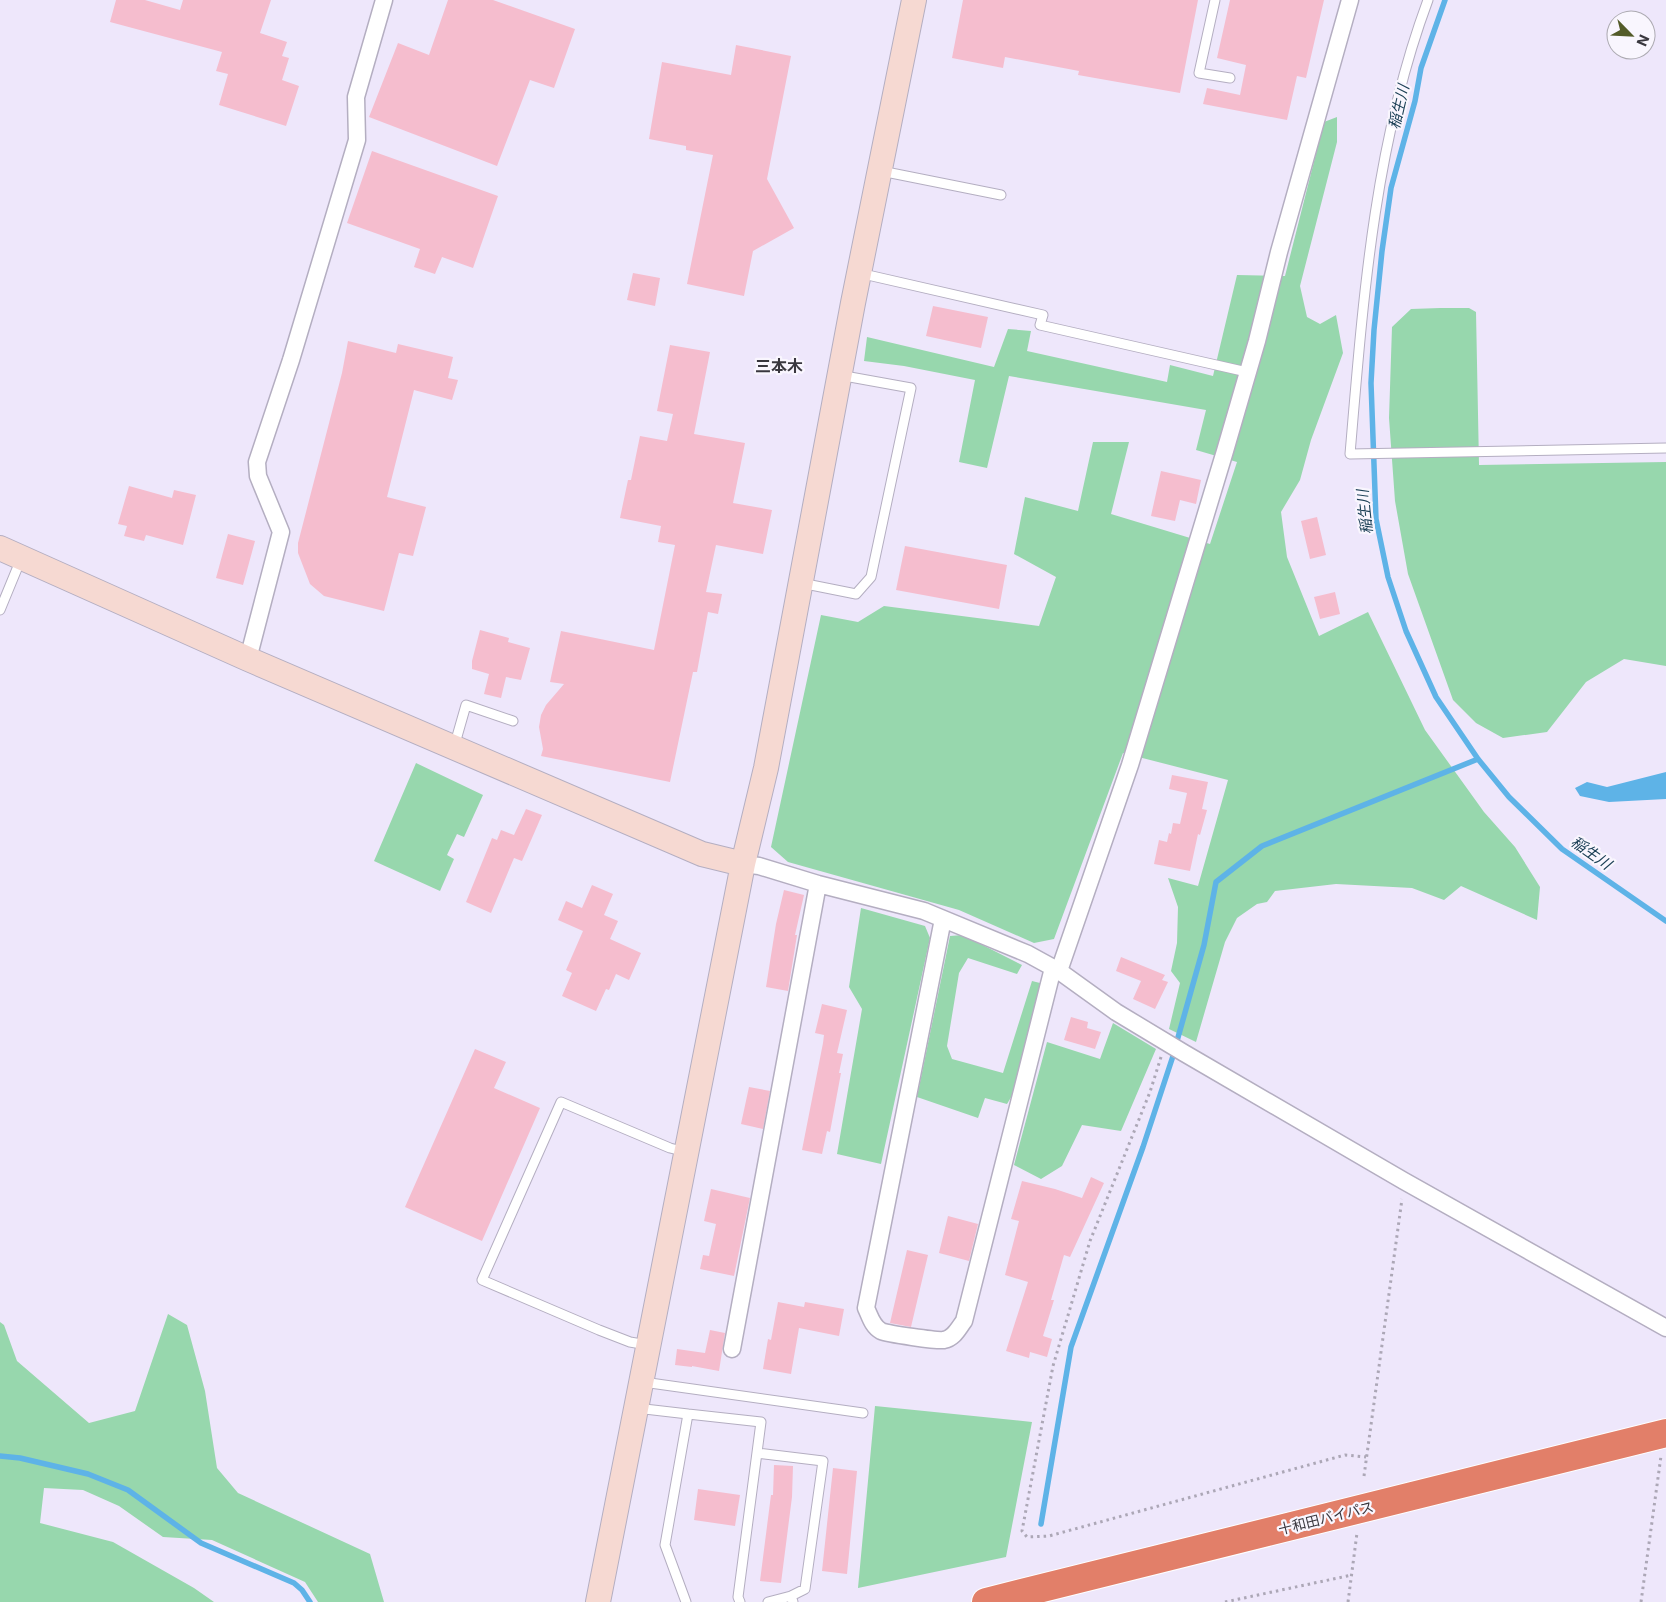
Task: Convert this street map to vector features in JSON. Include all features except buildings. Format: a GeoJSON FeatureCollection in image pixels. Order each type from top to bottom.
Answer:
{"type":"FeatureCollection","features":[{"type":"Feature","properties":{"kind":"highway","name":"十和田バイパス"},"geometry":{"type":"LineString","coordinates":[[986,1602],[1663,1444]]}},
{"type":"Feature","properties":{"kind":"street"},"geometry":{"type":"LineString","coordinates":[[248,659],[281,532],[258,476],[258,462],[291,360],[357,140],[356,97],[384,0]]}},
{"type":"Feature","properties":{"kind":"street"},"geometry":{"type":"LineString","coordinates":[[598,1602],[743,864],[766,768],[839,375],[914,0]]}},
{"type":"Feature","properties":{"kind":"street"},"geometry":{"type":"LineString","coordinates":[[943,919],[866,1308],[872,1323],[881,1331],[943,1340],[954,1335],[964,1322],[1056,969],[1130,764],[1225,451],[1257,341],[1278,252],[1350,0]]}},
{"type":"Feature","properties":{"kind":"street"},"geometry":{"type":"LineString","coordinates":[[0,548],[248,659],[702,854],[759,866],[818,884],[924,911],[1028,954],[1056,969],[1116,1012],[1166,1042],[1404,1181],[1666,1328]]}},
{"type":"Feature","properties":{"kind":"street"},"geometry":{"type":"LineString","coordinates":[[732,1350],[818,884]]}},
{"type":"Feature","properties":{"kind":"lane"},"geometry":{"type":"LineString","coordinates":[[1214,0],[1199,73],[1230,78]]}},
{"type":"Feature","properties":{"kind":"lane"},"geometry":{"type":"LineString","coordinates":[[1428,0],[1413,42],[1394,112],[1374,219],[1350,454],[1666,448]]}},
{"type":"Feature","properties":{"kind":"lane"},"geometry":{"type":"LineString","coordinates":[[879,170],[1001,195]]}},
{"type":"Feature","properties":{"kind":"lane"},"geometry":{"type":"LineString","coordinates":[[859,273],[1043,315],[1040,325],[1247,372]]}},
{"type":"Feature","properties":{"kind":"lane"},"geometry":{"type":"LineString","coordinates":[[800,583],[856,594],[871,577],[911,388],[839,375]]}},
{"type":"Feature","properties":{"kind":"lane"},"geometry":{"type":"LineString","coordinates":[[0,610],[22,557]]}},
{"type":"Feature","properties":{"kind":"lane"},"geometry":{"type":"LineString","coordinates":[[454,747],[466,705],[513,721]]}},
{"type":"Feature","properties":{"kind":"lane"},"geometry":{"type":"LineString","coordinates":[[649,1346],[630,1342],[599,1330],[482,1280],[561,1102],[670,1148],[687,1152]]}},
{"type":"Feature","properties":{"kind":"lane"},"geometry":{"type":"LineString","coordinates":[[641,1382],[863,1413]]}},
{"type":"Feature","properties":{"kind":"lane"},"geometry":{"type":"LineString","coordinates":[[636,1408],[762,1422],[738,1597],[740,1602]]}},
{"type":"Feature","properties":{"kind":"lane"},"geometry":{"type":"LineString","coordinates":[[686,1602],[665,1545],[688,1414]]}},
{"type":"Feature","properties":{"kind":"lane"},"geometry":{"type":"LineString","coordinates":[[757,1453],[823,1461],[805,1589],[792,1599],[768,1602]]}},
{"type":"Feature","properties":{"kind":"path"},"geometry":{"type":"LineString","coordinates":[[1166,1042],[1150,1092],[1090,1242],[1053,1366],[1022,1532],[1027,1537],[1049,1536],[1345,1455],[1366,1457]]}},
{"type":"Feature","properties":{"kind":"path"},"geometry":{"type":"LineString","coordinates":[[1364,1476],[1404,1181]]}},
{"type":"Feature","properties":{"kind":"path"},"geometry":{"type":"LineString","coordinates":[[1641,1602],[1663,1444]]}},
{"type":"Feature","properties":{"kind":"path"},"geometry":{"type":"LineString","coordinates":[[1348,1602],[1357,1529]]}},
{"type":"Feature","properties":{"kind":"path"},"geometry":{"type":"LineString","coordinates":[[1224,1602],[1352,1575]]}},
{"type":"Feature","properties":{"kind":"green space"},"geometry":{"type":"Polygon","coordinates":[[[1337,117],[1337,142],[1300,286],[1307,317],[1320,324],[1336,315],[1343,353],[1311,440],[1300,480],[1281,512],[1287,557],[1319,636],[1368,612],[1425,730],[1484,812],[1515,847],[1540,887],[1537,920],[1461,886],[1444,900],[1412,888],[1336,884],[1275,891],[1267,902],[1257,904],[1237,918],[1225,942],[1196,1042],[1169,1029],[1180,983],[1171,971],[1177,943],[1178,907],[1168,878],[1198,886],[1228,780],[1123,753],[1054,939],[1034,943],[959,910],[788,862],[771,847],[821,615],[858,622],[884,606],[1039,626],[1056,577],[1014,554],[1025,497],[1078,511],[1093,442],[1129,442],[1111,514],[1210,544],[1237,462],[1196,450],[1206,410],[1009,376],[987,468],[959,462],[975,380],[904,366],[864,361],[867,337],[994,367],[1008,329],[1031,331],[1027,351],[1167,382],[1170,365],[1213,376],[1237,275],[1285,276],[1324,122],[1337,117]]]}},
{"type":"Feature","properties":{"kind":"green space"},"geometry":{"type":"Polygon","coordinates":[[[1469,308],[1476,312],[1479,465],[1666,462],[1666,666],[1624,659],[1586,682],[1547,732],[1503,738],[1476,723],[1453,700],[1408,574],[1395,501],[1389,418],[1392,327],[1411,309],[1469,308]]]}},
{"type":"Feature","properties":{"kind":"green space"},"geometry":{"type":"Polygon","coordinates":[[[416,763],[483,795],[464,837],[457,834],[447,855],[454,859],[440,891],[374,861],[416,763]]]}},
{"type":"Feature","properties":{"kind":"green space"},"geometry":{"type":"Polygon","coordinates":[[[861,908],[925,926],[930,938],[881,1164],[837,1154],[862,1009],[849,987],[861,908]]]}},
{"type":"Feature","properties":{"kind":"green space"},"geometry":{"type":"Polygon","coordinates":[[[963,935],[1022,965],[1017,974],[968,958],[959,973],[947,1046],[952,1059],[1003,1073],[1032,981],[1044,984],[1013,1094],[1007,1104],[985,1098],[978,1118],[917,1097],[950,936],[963,935]]]}},
{"type":"Feature","properties":{"kind":"green space"},"geometry":{"type":"Polygon","coordinates":[[[1113,1023],[1156,1049],[1121,1131],[1082,1125],[1062,1166],[1041,1179],[1014,1165],[1047,1042],[1100,1059],[1113,1023]]]}},
{"type":"Feature","properties":{"kind":"green space"},"geometry":{"type":"Polygon","coordinates":[[[168,1314],[187,1325],[205,1391],[217,1468],[238,1493],[370,1554],[384,1602],[318,1602],[305,1582],[212,1540],[163,1537],[119,1506],[83,1490],[44,1488],[40,1523],[113,1542],[194,1588],[214,1602],[0,1602],[0,1322],[4,1325],[17,1361],[89,1423],[135,1411],[168,1314]]]}},
{"type":"Feature","properties":{"kind":"green space"},"geometry":{"type":"Polygon","coordinates":[[[875,1406],[1032,1422],[1006,1557],[858,1588],[875,1406]]]}},
{"type":"Feature","properties":{"kind":"water"},"geometry":{"type":"Polygon","coordinates":[[[1666,772],[1666,799],[1609,802],[1580,796],[1575,788],[1587,782],[1607,787],[1666,772]]]}},
{"type":"Feature","properties":{"kind":"waterway","name":"稲生川"},"geometry":{"type":"LineString","coordinates":[[1445,0],[1421,68],[1415,101],[1391,188],[1374,330],[1371,383],[1376,519],[1388,577],[1406,631],[1436,697],[1478,759],[1509,797],[1562,849],[1666,921]]}},
{"type":"Feature","properties":{"kind":"waterway"},"geometry":{"type":"LineString","coordinates":[[1177,1041],[1204,945],[1216,882],[1262,846],[1478,759]]}},
{"type":"Feature","properties":{"kind":"waterway"},"geometry":{"type":"LineString","coordinates":[[1041,1524],[1071,1347],[1143,1147],[1173,1056]]}},
{"type":"Feature","properties":{"kind":"waterway"},"geometry":{"type":"LineString","coordinates":[[0,1456],[20,1458],[88,1474],[128,1490],[201,1543],[294,1583],[302,1590],[310,1602]]}},
{"type":"Feature","properties":{"kind":"district","name":"三本木"},"geometry":{"type":"Point","coordinates":[779,366]}}]}
